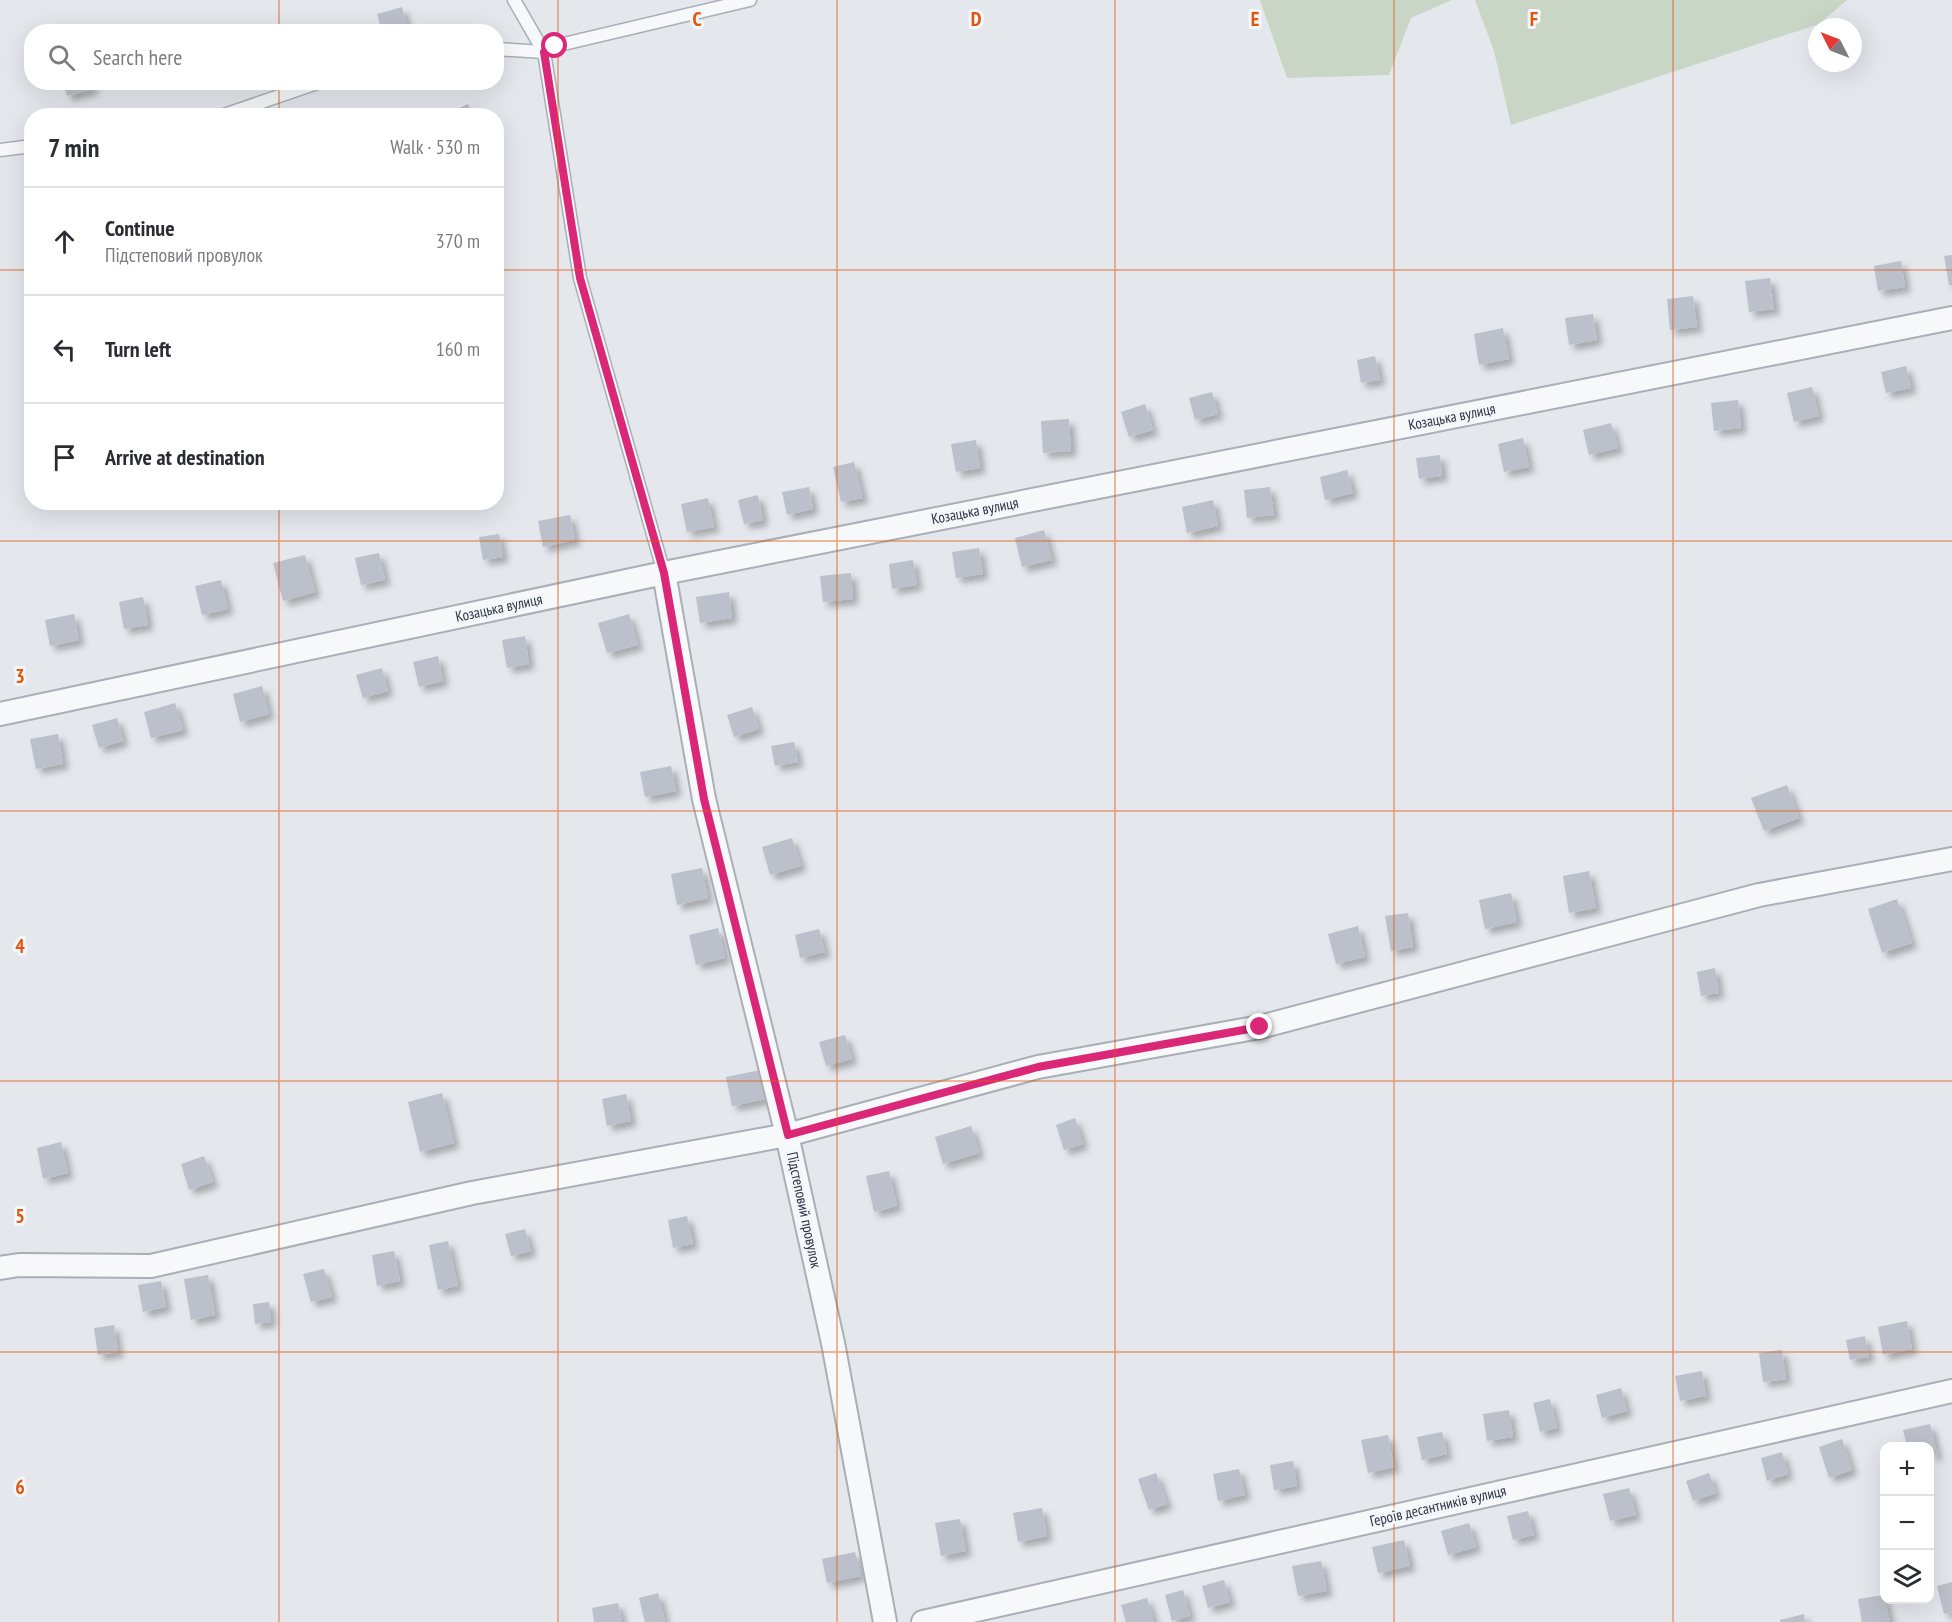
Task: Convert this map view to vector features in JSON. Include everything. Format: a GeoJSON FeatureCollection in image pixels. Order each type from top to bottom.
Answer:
{"type":"FeatureCollection","features":[{"type":"Feature","properties":{"kind":"street","name":"Козацька вулиця"},"geometry":{"type":"LineString","coordinates":[[0,714],[664,573],[1952,318]]}},
{"type":"Feature","properties":{"kind":"street","name":"Підстеповий провулок"},"geometry":{"type":"LineString","coordinates":[[664,573],[704,799],[788,1135],[833,1343],[885,1622]]}},
{"type":"Feature","properties":{"kind":"street"},"geometry":{"type":"LineString","coordinates":[[0,1268],[19,1265],[151,1266],[472,1193],[788,1135],[1038,1067],[1260,1027],[1759,895],[1952,859]]}},
{"type":"Feature","properties":{"kind":"street","name":"Героїв десантників вулиця"},"geometry":{"type":"LineString","coordinates":[[923,1622],[1952,1390]]}},
{"type":"Feature","properties":{"kind":"lane","name":"Підстеповий провулок"},"geometry":{"type":"LineString","coordinates":[[514,0],[544,52],[580,278],[664,573]]}},
{"type":"Feature","properties":{"kind":"lane"},"geometry":{"type":"LineString","coordinates":[[504,50],[544,52],[555,46],[750,0]]}},
{"type":"Feature","properties":{"kind":"lane"},"geometry":{"type":"LineString","coordinates":[[244,108],[297,90]]}},
{"type":"Feature","properties":{"kind":"lane"},"geometry":{"type":"LineString","coordinates":[[0,150],[24,147]]}},
{"type":"Feature","properties":{"kind":"green space"},"geometry":{"type":"Polygon","coordinates":[[[1260,0],[1452,0],[1411,18],[1389,75],[1287,78],[1260,0]]]}},
{"type":"Feature","properties":{"kind":"green space"},"geometry":{"type":"Polygon","coordinates":[[[1475,0],[1847,0],[1826,18],[1808,18],[1808,28],[1511,125],[1494,51],[1475,0]]]}},
{"type":"Feature","properties":{"kind":"building"},"geometry":{"type":"Polygon","coordinates":[[[402,7],[407,24],[380,24],[377,14],[402,7]]]}},
{"type":"Feature","properties":{"kind":"building"},"geometry":{"type":"Polygon","coordinates":[[[65,90],[89,90],[67,96],[65,90]]]}},
{"type":"Feature","properties":{"kind":"building"},"geometry":{"type":"Polygon","coordinates":[[[1952,255],[1952,285],[1949,285],[1944,256],[1952,255]]]}},
{"type":"Feature","properties":{"kind":"building"},"geometry":{"type":"Polygon","coordinates":[[[1901,261],[1905,287],[1878,291],[1874,266],[1901,261]]]}},
{"type":"Feature","properties":{"kind":"building"},"geometry":{"type":"Polygon","coordinates":[[[1770,278],[1774,309],[1749,312],[1745,281],[1770,278]]]}},
{"type":"Feature","properties":{"kind":"building"},"geometry":{"type":"Polygon","coordinates":[[[1693,296],[1697,327],[1670,330],[1667,299],[1693,296]]]}},
{"type":"Feature","properties":{"kind":"building"},"geometry":{"type":"Polygon","coordinates":[[[1593,314],[1597,340],[1569,345],[1565,318],[1593,314]]]}},
{"type":"Feature","properties":{"kind":"building"},"geometry":{"type":"Polygon","coordinates":[[[1503,328],[1509,359],[1479,365],[1474,334],[1503,328]]]}},
{"type":"Feature","properties":{"kind":"building"},"geometry":{"type":"Polygon","coordinates":[[[1375,356],[1380,380],[1361,383],[1357,360],[1375,356]]]}},
{"type":"Feature","properties":{"kind":"building"},"geometry":{"type":"Polygon","coordinates":[[[1906,366],[1911,388],[1886,393],[1881,372],[1906,366]]]}},
{"type":"Feature","properties":{"kind":"building"},"geometry":{"type":"Polygon","coordinates":[[[1812,387],[1819,416],[1794,422],[1787,393],[1812,387]]]}},
{"type":"Feature","properties":{"kind":"building"},"geometry":{"type":"Polygon","coordinates":[[[1212,392],[1218,414],[1195,420],[1189,398],[1212,392]]]}},
{"type":"Feature","properties":{"kind":"building"},"geometry":{"type":"Polygon","coordinates":[[[1738,400],[1741,428],[1714,431],[1711,403],[1738,400]]]}},
{"type":"Feature","properties":{"kind":"building"},"geometry":{"type":"Polygon","coordinates":[[[1145,404],[1153,430],[1129,437],[1121,412],[1145,404]]]}},
{"type":"Feature","properties":{"kind":"building"},"geometry":{"type":"Polygon","coordinates":[[[1069,419],[1071,451],[1043,453],[1041,421],[1069,419]]]}},
{"type":"Feature","properties":{"kind":"building"},"geometry":{"type":"Polygon","coordinates":[[[1611,423],[1618,448],[1589,455],[1583,430],[1611,423]]]}},
{"type":"Feature","properties":{"kind":"building"},"geometry":{"type":"Polygon","coordinates":[[[1523,438],[1529,467],[1504,472],[1498,444],[1523,438]]]}},
{"type":"Feature","properties":{"kind":"building"},"geometry":{"type":"Polygon","coordinates":[[[976,440],[980,468],[956,472],[951,444],[976,440]]]}},
{"type":"Feature","properties":{"kind":"building"},"geometry":{"type":"Polygon","coordinates":[[[1440,455],[1442,476],[1419,479],[1416,458],[1440,455]]]}},
{"type":"Feature","properties":{"kind":"building"},"geometry":{"type":"Polygon","coordinates":[[[854,462],[863,498],[841,502],[833,467],[854,462]]]}},
{"type":"Feature","properties":{"kind":"building"},"geometry":{"type":"Polygon","coordinates":[[[1347,470],[1353,493],[1325,500],[1320,477],[1347,470]]]}},
{"type":"Feature","properties":{"kind":"building"},"geometry":{"type":"Polygon","coordinates":[[[809,487],[813,509],[787,515],[782,492],[809,487]]]}},
{"type":"Feature","properties":{"kind":"building"},"geometry":{"type":"Polygon","coordinates":[[[1270,487],[1274,515],[1247,518],[1244,490],[1270,487]]]}},
{"type":"Feature","properties":{"kind":"building"},"geometry":{"type":"Polygon","coordinates":[[[758,495],[763,520],[744,524],[738,500],[758,495]]]}},
{"type":"Feature","properties":{"kind":"building"},"geometry":{"type":"Polygon","coordinates":[[[708,498],[714,527],[687,532],[681,504],[708,498]]]}},
{"type":"Feature","properties":{"kind":"building"},"geometry":{"type":"Polygon","coordinates":[[[1213,500],[1218,526],[1187,533],[1182,507],[1213,500]]]}},
{"type":"Feature","properties":{"kind":"building"},"geometry":{"type":"Polygon","coordinates":[[[570,515],[575,540],[543,547],[538,521],[570,515]]]}},
{"type":"Feature","properties":{"kind":"building"},"geometry":{"type":"Polygon","coordinates":[[[1044,530],[1052,560],[1022,567],[1015,538],[1044,530]]]}},
{"type":"Feature","properties":{"kind":"building"},"geometry":{"type":"Polygon","coordinates":[[[499,534],[503,557],[483,560],[479,537],[499,534]]]}},
{"type":"Feature","properties":{"kind":"building"},"geometry":{"type":"Polygon","coordinates":[[[979,548],[983,574],[956,578],[952,552],[979,548]]]}},
{"type":"Feature","properties":{"kind":"building"},"geometry":{"type":"Polygon","coordinates":[[[379,553],[385,580],[361,585],[355,558],[379,553]]]}},
{"type":"Feature","properties":{"kind":"building"},"geometry":{"type":"Polygon","coordinates":[[[305,555],[315,592],[283,601],[273,563],[305,555]]]}},
{"type":"Feature","properties":{"kind":"building"},"geometry":{"type":"Polygon","coordinates":[[[913,560],[917,585],[892,589],[889,564],[913,560]]]}},
{"type":"Feature","properties":{"kind":"building"},"geometry":{"type":"Polygon","coordinates":[[[851,573],[853,599],[823,602],[820,576],[851,573]]]}},
{"type":"Feature","properties":{"kind":"building"},"geometry":{"type":"Polygon","coordinates":[[[221,580],[228,609],[202,615],[195,586],[221,580]]]}},
{"type":"Feature","properties":{"kind":"building"},"geometry":{"type":"Polygon","coordinates":[[[729,592],[732,618],[700,623],[696,597],[729,592]]]}},
{"type":"Feature","properties":{"kind":"building"},"geometry":{"type":"Polygon","coordinates":[[[143,597],[148,625],[124,629],[119,602],[143,597]]]}},
{"type":"Feature","properties":{"kind":"building"},"geometry":{"type":"Polygon","coordinates":[[[74,614],[79,640],[50,646],[45,620],[74,614]]]}},
{"type":"Feature","properties":{"kind":"building"},"geometry":{"type":"Polygon","coordinates":[[[629,614],[638,645],[607,653],[598,623],[629,614]]]}},
{"type":"Feature","properties":{"kind":"building"},"geometry":{"type":"Polygon","coordinates":[[[525,636],[529,664],[507,668],[502,640],[525,636]]]}},
{"type":"Feature","properties":{"kind":"building"},"geometry":{"type":"Polygon","coordinates":[[[438,656],[443,681],[419,687],[413,662],[438,656]]]}},
{"type":"Feature","properties":{"kind":"building"},"geometry":{"type":"Polygon","coordinates":[[[382,668],[388,691],[363,698],[356,675],[382,668]]]}},
{"type":"Feature","properties":{"kind":"building"},"geometry":{"type":"Polygon","coordinates":[[[262,686],[269,714],[240,722],[233,694],[262,686]]]}},
{"type":"Feature","properties":{"kind":"building"},"geometry":{"type":"Polygon","coordinates":[[[175,703],[183,730],[151,738],[144,712],[175,703]]]}},
{"type":"Feature","properties":{"kind":"building"},"geometry":{"type":"Polygon","coordinates":[[[752,707],[759,729],[734,737],[727,715],[752,707]]]}},
{"type":"Feature","properties":{"kind":"building"},"geometry":{"type":"Polygon","coordinates":[[[117,718],[123,741],[99,748],[92,725],[117,718]]]}},
{"type":"Feature","properties":{"kind":"building"},"geometry":{"type":"Polygon","coordinates":[[[58,734],[63,764],[36,769],[30,739],[58,734]]]}},
{"type":"Feature","properties":{"kind":"building"},"geometry":{"type":"Polygon","coordinates":[[[794,742],[798,762],[775,766],[771,746],[794,742]]]}},
{"type":"Feature","properties":{"kind":"building"},"geometry":{"type":"Polygon","coordinates":[[[671,766],[676,791],[645,797],[640,772],[671,766]]]}},
{"type":"Feature","properties":{"kind":"building"},"geometry":{"type":"Polygon","coordinates":[[[1787,785],[1799,818],[1764,831],[1751,798],[1787,785]]]}},
{"type":"Feature","properties":{"kind":"building"},"geometry":{"type":"Polygon","coordinates":[[[792,838],[801,866],[770,875],[762,847],[792,838]]]}},
{"type":"Feature","properties":{"kind":"building"},"geometry":{"type":"Polygon","coordinates":[[[702,868],[708,898],[677,905],[671,874],[702,868]]]}},
{"type":"Feature","properties":{"kind":"building"},"geometry":{"type":"Polygon","coordinates":[[[1589,871],[1596,908],[1569,913],[1563,876],[1589,871]]]}},
{"type":"Feature","properties":{"kind":"building"},"geometry":{"type":"Polygon","coordinates":[[[1511,893],[1517,922],[1485,929],[1479,900],[1511,893]]]}},
{"type":"Feature","properties":{"kind":"building"},"geometry":{"type":"Polygon","coordinates":[[[1897,899],[1912,943],[1882,953],[1868,909],[1897,899]]]}},
{"type":"Feature","properties":{"kind":"building"},"geometry":{"type":"Polygon","coordinates":[[[1408,913],[1413,947],[1391,951],[1385,916],[1408,913]]]}},
{"type":"Feature","properties":{"kind":"building"},"geometry":{"type":"Polygon","coordinates":[[[1358,926],[1365,957],[1336,964],[1328,934],[1358,926]]]}},
{"type":"Feature","properties":{"kind":"building"},"geometry":{"type":"Polygon","coordinates":[[[718,928],[725,958],[696,965],[689,935],[718,928]]]}},
{"type":"Feature","properties":{"kind":"building"},"geometry":{"type":"Polygon","coordinates":[[[819,929],[825,952],[800,958],[795,935],[819,929]]]}},
{"type":"Feature","properties":{"kind":"building"},"geometry":{"type":"Polygon","coordinates":[[[1715,968],[1719,993],[1701,996],[1697,972],[1715,968]]]}},
{"type":"Feature","properties":{"kind":"building"},"geometry":{"type":"Polygon","coordinates":[[[845,1035],[852,1059],[826,1066],[819,1042],[845,1035]]]}},
{"type":"Feature","properties":{"kind":"building"},"geometry":{"type":"Polygon","coordinates":[[[760,1070],[766,1099],[732,1106],[726,1077],[760,1070]]]}},
{"type":"Feature","properties":{"kind":"building"},"geometry":{"type":"Polygon","coordinates":[[[442,1093],[454,1143],[420,1152],[408,1102],[442,1093]]]}},
{"type":"Feature","properties":{"kind":"building"},"geometry":{"type":"Polygon","coordinates":[[[626,1094],[631,1121],[607,1126],[602,1099],[626,1094]]]}},
{"type":"Feature","properties":{"kind":"building"},"geometry":{"type":"Polygon","coordinates":[[[1075,1118],[1083,1144],[1064,1150],[1056,1125],[1075,1118]]]}},
{"type":"Feature","properties":{"kind":"building"},"geometry":{"type":"Polygon","coordinates":[[[971,1126],[979,1153],[943,1164],[935,1137],[971,1126]]]}},
{"type":"Feature","properties":{"kind":"building"},"geometry":{"type":"Polygon","coordinates":[[[61,1142],[68,1173],[43,1179],[37,1148],[61,1142]]]}},
{"type":"Feature","properties":{"kind":"building"},"geometry":{"type":"Polygon","coordinates":[[[204,1156],[213,1182],[189,1190],[181,1164],[204,1156]]]}},
{"type":"Feature","properties":{"kind":"building"},"geometry":{"type":"Polygon","coordinates":[[[889,1171],[897,1206],[874,1212],[866,1176],[889,1171]]]}},
{"type":"Feature","properties":{"kind":"building"},"geometry":{"type":"Polygon","coordinates":[[[687,1216],[693,1244],[673,1248],[668,1220],[687,1216]]]}},
{"type":"Feature","properties":{"kind":"building"},"geometry":{"type":"Polygon","coordinates":[[[525,1229],[531,1251],[511,1256],[505,1234],[525,1229]]]}},
{"type":"Feature","properties":{"kind":"building"},"geometry":{"type":"Polygon","coordinates":[[[448,1241],[458,1286],[438,1290],[429,1245],[448,1241]]]}},
{"type":"Feature","properties":{"kind":"building"},"geometry":{"type":"Polygon","coordinates":[[[394,1251],[400,1281],[377,1286],[372,1255],[394,1251]]]}},
{"type":"Feature","properties":{"kind":"building"},"geometry":{"type":"Polygon","coordinates":[[[324,1269],[332,1297],[311,1302],[303,1274],[324,1269]]]}},
{"type":"Feature","properties":{"kind":"building"},"geometry":{"type":"Polygon","coordinates":[[[208,1275],[215,1315],[191,1320],[184,1279],[208,1275]]]}},
{"type":"Feature","properties":{"kind":"building"},"geometry":{"type":"Polygon","coordinates":[[[161,1281],[166,1307],[143,1312],[138,1285],[161,1281]]]}},
{"type":"Feature","properties":{"kind":"building"},"geometry":{"type":"Polygon","coordinates":[[[269,1302],[271,1322],[255,1324],[253,1304],[269,1302]]]}},
{"type":"Feature","properties":{"kind":"building"},"geometry":{"type":"Polygon","coordinates":[[[1907,1321],[1912,1349],[1883,1355],[1878,1327],[1907,1321]]]}},
{"type":"Feature","properties":{"kind":"building"},"geometry":{"type":"Polygon","coordinates":[[[114,1325],[118,1352],[98,1355],[94,1328],[114,1325]]]}},
{"type":"Feature","properties":{"kind":"building"},"geometry":{"type":"Polygon","coordinates":[[[1865,1336],[1869,1357],[1850,1360],[1846,1340],[1865,1336]]]}},
{"type":"Feature","properties":{"kind":"building"},"geometry":{"type":"Polygon","coordinates":[[[1782,1350],[1786,1379],[1763,1382],[1759,1353],[1782,1350]]]}},
{"type":"Feature","properties":{"kind":"building"},"geometry":{"type":"Polygon","coordinates":[[[1702,1371],[1706,1396],[1680,1401],[1675,1376],[1702,1371]]]}},
{"type":"Feature","properties":{"kind":"building"},"geometry":{"type":"Polygon","coordinates":[[[1621,1388],[1627,1411],[1602,1418],[1596,1395],[1621,1388]]]}},
{"type":"Feature","properties":{"kind":"building"},"geometry":{"type":"Polygon","coordinates":[[[1550,1399],[1557,1428],[1540,1432],[1533,1403],[1550,1399]]]}},
{"type":"Feature","properties":{"kind":"building"},"geometry":{"type":"Polygon","coordinates":[[[1509,1410],[1513,1437],[1487,1441],[1483,1414],[1509,1410]]]}},
{"type":"Feature","properties":{"kind":"building"},"geometry":{"type":"Polygon","coordinates":[[[1930,1424],[1937,1454],[1934,1455],[1934,1442],[1906,1442],[1903,1430],[1930,1424]]]}},
{"type":"Feature","properties":{"kind":"building"},"geometry":{"type":"Polygon","coordinates":[[[1442,1432],[1447,1454],[1422,1460],[1417,1437],[1442,1432]]]}},
{"type":"Feature","properties":{"kind":"building"},"geometry":{"type":"Polygon","coordinates":[[[1388,1435],[1394,1467],[1368,1473],[1361,1440],[1388,1435]]]}},
{"type":"Feature","properties":{"kind":"building"},"geometry":{"type":"Polygon","coordinates":[[[1842,1439],[1852,1470],[1829,1478],[1819,1447],[1842,1439]]]}},
{"type":"Feature","properties":{"kind":"building"},"geometry":{"type":"Polygon","coordinates":[[[1782,1452],[1788,1474],[1767,1481],[1761,1458],[1782,1452]]]}},
{"type":"Feature","properties":{"kind":"building"},"geometry":{"type":"Polygon","coordinates":[[[1293,1461],[1297,1486],[1274,1490],[1270,1465],[1293,1461]]]}},
{"type":"Feature","properties":{"kind":"building"},"geometry":{"type":"Polygon","coordinates":[[[1239,1469],[1245,1495],[1218,1501],[1213,1474],[1239,1469]]]}},
{"type":"Feature","properties":{"kind":"building"},"geometry":{"type":"Polygon","coordinates":[[[1156,1473],[1167,1504],[1149,1510],[1138,1479],[1156,1473]]]}},
{"type":"Feature","properties":{"kind":"building"},"geometry":{"type":"Polygon","coordinates":[[[1709,1473],[1716,1493],[1693,1501],[1686,1481],[1709,1473]]]}},
{"type":"Feature","properties":{"kind":"building"},"geometry":{"type":"Polygon","coordinates":[[[1629,1488],[1636,1515],[1610,1521],[1603,1494],[1629,1488]]]}},
{"type":"Feature","properties":{"kind":"building"},"geometry":{"type":"Polygon","coordinates":[[[1042,1508],[1047,1536],[1018,1542],[1013,1513],[1042,1508]]]}},
{"type":"Feature","properties":{"kind":"building"},"geometry":{"type":"Polygon","coordinates":[[[1528,1511],[1534,1535],[1513,1540],[1507,1516],[1528,1511]]]}},
{"type":"Feature","properties":{"kind":"building"},"geometry":{"type":"Polygon","coordinates":[[[960,1519],[966,1551],[941,1556],[935,1523],[960,1519]]]}},
{"type":"Feature","properties":{"kind":"building"},"geometry":{"type":"Polygon","coordinates":[[[1469,1523],[1476,1547],[1448,1555],[1441,1531],[1469,1523]]]}},
{"type":"Feature","properties":{"kind":"building"},"geometry":{"type":"Polygon","coordinates":[[[1404,1540],[1410,1566],[1378,1573],[1372,1547],[1404,1540]]]}},
{"type":"Feature","properties":{"kind":"building"},"geometry":{"type":"Polygon","coordinates":[[[855,1552],[861,1576],[827,1583],[822,1559],[855,1552]]]}},
{"type":"Feature","properties":{"kind":"building"},"geometry":{"type":"Polygon","coordinates":[[[1321,1561],[1327,1591],[1298,1596],[1292,1566],[1321,1561]]]}},
{"type":"Feature","properties":{"kind":"building"},"geometry":{"type":"Polygon","coordinates":[[[1224,1580],[1230,1602],[1208,1608],[1202,1586],[1224,1580]]]}},
{"type":"Feature","properties":{"kind":"building"},"geometry":{"type":"Polygon","coordinates":[[[1952,1582],[1952,1612],[1944,1614],[1937,1586],[1952,1582]]]}},
{"type":"Feature","properties":{"kind":"building"},"geometry":{"type":"Polygon","coordinates":[[[1183,1590],[1190,1616],[1172,1621],[1165,1595],[1183,1590]]]}},
{"type":"Feature","properties":{"kind":"building"},"geometry":{"type":"Polygon","coordinates":[[[658,1593],[665,1621],[645,1622],[639,1598],[658,1593]]]}},
{"type":"Feature","properties":{"kind":"building"},"geometry":{"type":"Polygon","coordinates":[[[1880,1596],[1880,1604],[1886,1604],[1890,1622],[1862,1622],[1858,1599],[1880,1596]]]}},
{"type":"Feature","properties":{"kind":"building"},"geometry":{"type":"Polygon","coordinates":[[[1147,1598],[1154,1622],[1126,1622],[1121,1605],[1147,1598]]]}},
{"type":"Feature","properties":{"kind":"building"},"geometry":{"type":"Polygon","coordinates":[[[618,1603],[622,1622],[594,1622],[592,1608],[618,1603]]]}},
{"type":"Feature","properties":{"kind":"building"},"geometry":{"type":"Polygon","coordinates":[[[1804,1614],[1805,1622],[1780,1622],[1780,1620],[1804,1614]]]}},
{"type":"Feature","properties":{"kind":"route"},"geometry":{"type":"LineString","coordinates":[[555,46],[544,52],[580,278],[664,573],[704,799],[788,1135],[1038,1067],[1260,1027]]}}]}
